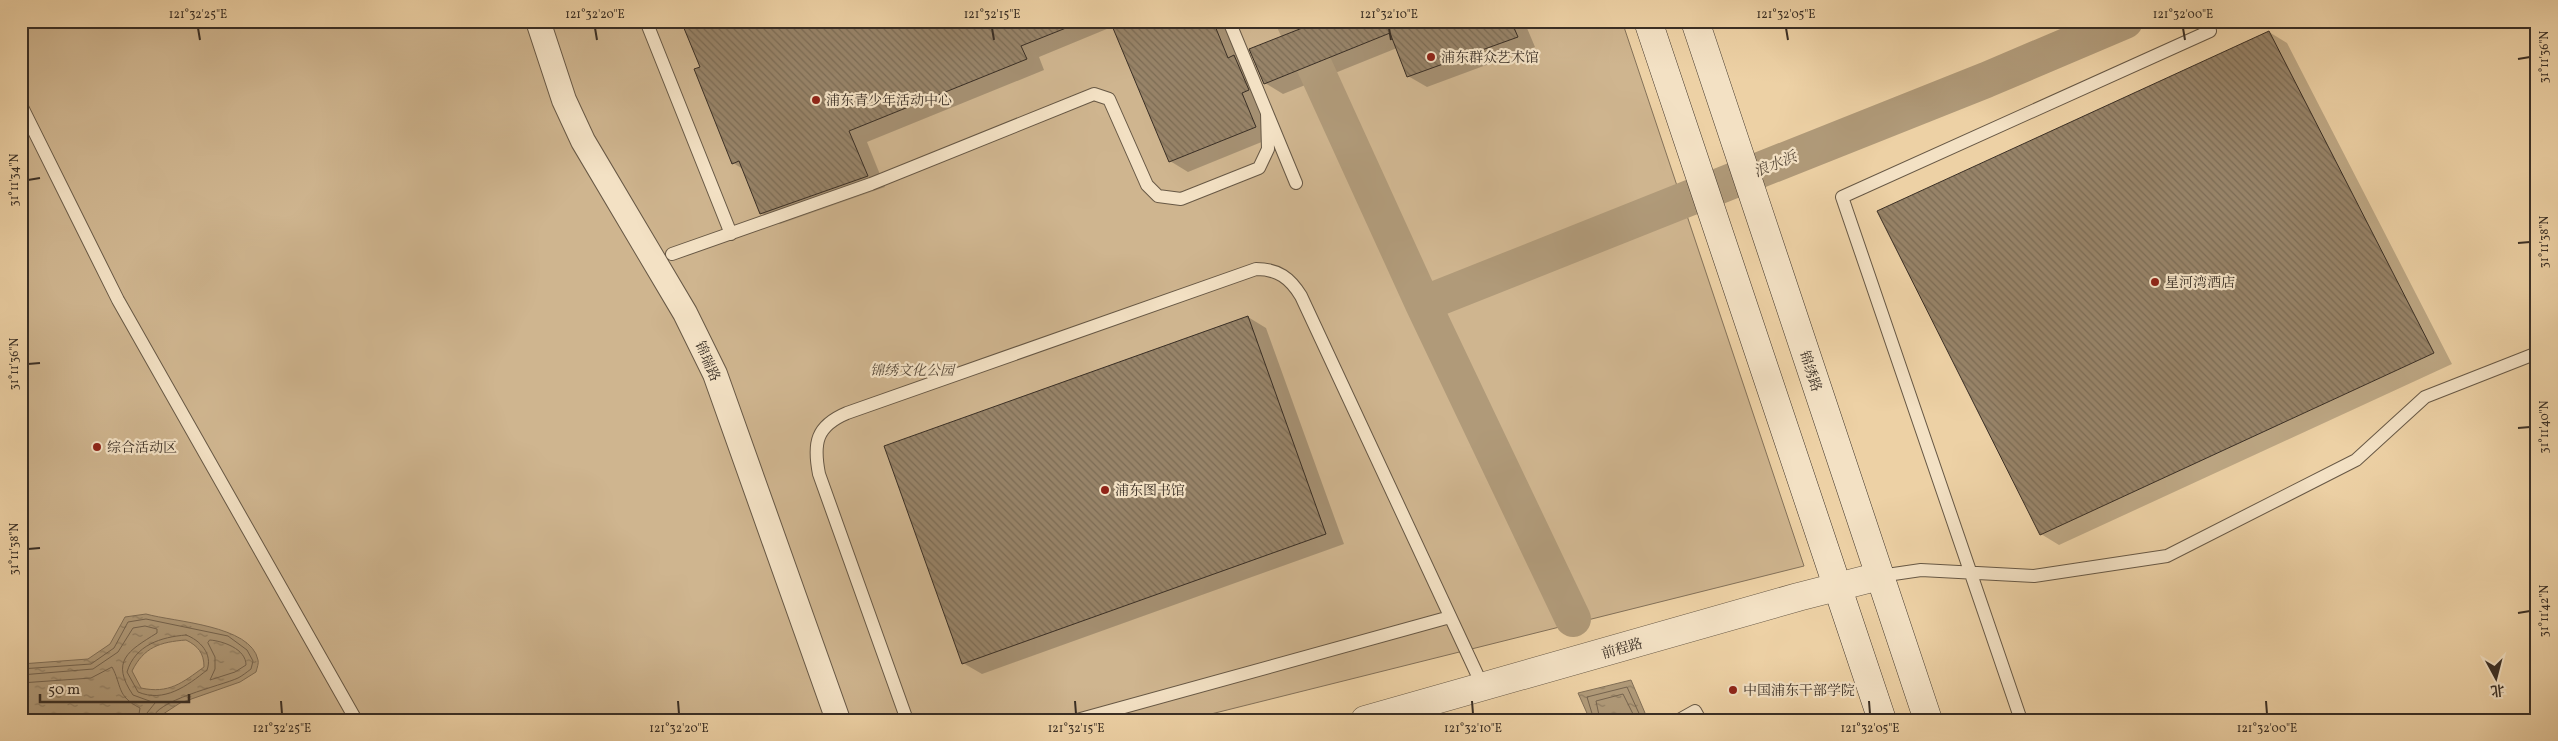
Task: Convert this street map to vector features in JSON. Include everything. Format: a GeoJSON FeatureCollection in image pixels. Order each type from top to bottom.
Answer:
{"type":"FeatureCollection","features":[{"type":"Feature","properties":{"kind":"main road"},"geometry":{"type":"LineString","coordinates":[[1648,21],[1882,720]]}},
{"type":"Feature","properties":{"kind":"main road","name":"锦绣路"},"geometry":{"type":"LineString","coordinates":[[1694,21],[1928,720]]}},
{"type":"Feature","properties":{"kind":"main road","name":"前程路"},"geometry":{"type":"LineString","coordinates":[[1365,720],[1798,597],[1880,576]]}},
{"type":"Feature","properties":{"kind":"street","name":"锦瑞路"},"geometry":{"type":"LineString","coordinates":[[538,21],[564,100],[583,142],[685,313],[715,374],[838,720]]}},
{"type":"Feature","properties":{"kind":"lane"},"geometry":{"type":"LineString","coordinates":[[646,21],[731,234]]}},
{"type":"Feature","properties":{"kind":"lane"},"geometry":{"type":"LineString","coordinates":[[1229,21],[1296,183]]}},
{"type":"Feature","properties":{"kind":"lane"},"geometry":{"type":"LineString","coordinates":[[2021,720],[1842,197],[2210,32]]}},
{"type":"Feature","properties":{"kind":"lane"},"geometry":{"type":"LineString","coordinates":[[672,254],[871,184],[1094,94],[1109,99],[1147,185],[1158,196],[1181,199],[1259,168],[1268,149],[1267,113]]}},
{"type":"Feature","properties":{"kind":"lane"},"geometry":{"type":"LineString","coordinates":[[21,105],[118,300],[356,720]]}},
{"type":"Feature","properties":{"kind":"lane"},"geometry":{"type":"LineString","coordinates":[[907,720],[820,474],[816,454],[821,431],[830,421],[846,413],[1256,269],[1273,270],[1280,273],[1292,282],[1301,296],[1483,687]]}},
{"type":"Feature","properties":{"kind":"lane"},"geometry":{"type":"LineString","coordinates":[[1880,576],[1921,570],[2034,576],[2167,556],[2356,460],[2425,397],[2537,353]]}},
{"type":"Feature","properties":{"kind":"lane"},"geometry":{"type":"LineString","coordinates":[[1077,720],[1450,617]]}},
{"type":"Feature","properties":{"kind":"lane"},"geometry":{"type":"LineString","coordinates":[[1679,720],[1695,711],[1700,720]]}},
{"type":"Feature","properties":{"kind":"green space","name":"锦绣文化公园"},"geometry":{"type":"Polygon","coordinates":[[[21,21],[1622,21],[1804,566],[1187,720],[21,720],[21,21]]]}},
{"type":"Feature","properties":{"kind":"water"},"geometry":{"type":"Polygon","coordinates":[[[146,614],[227,632],[241,639],[252,648],[258,661],[256,672],[240,682],[180,703],[154,720],[21,720],[21,664],[88,659],[110,644],[125,617],[146,614]],[[186,640],[161,644],[142,656],[132,671],[141,688],[160,690],[175,686],[204,667],[201,654],[197,647],[186,640]]]}},
{"type":"Feature","properties":{"kind":"water"},"geometry":{"type":"Polygon","coordinates":[[[1631,680],[1648,720],[1590,720],[1578,693],[1631,680]]]}},
{"type":"Feature","properties":{"kind":"building","name":"浦东青少年活动中心"},"geometry":{"type":"Polygon","coordinates":[[[681,21],[1081,22],[1021,46],[1027,59],[849,131],[868,176],[760,214],[739,161],[732,164],[694,69],[700,67],[681,21]]]}},
{"type":"Feature","properties":{"kind":"building"},"geometry":{"type":"Polygon","coordinates":[[[1110,21],[1213,21],[1228,58],[1234,55],[1249,90],[1242,93],[1256,127],[1169,162],[1110,21]]]}},
{"type":"Feature","properties":{"kind":"building"},"geometry":{"type":"Polygon","coordinates":[[[1320,21],[1511,21],[1518,37],[1407,77],[1390,33],[1264,84],[1249,49],[1320,21]]]}},
{"type":"Feature","properties":{"kind":"building","name":"星河湾酒店"},"geometry":{"type":"Polygon","coordinates":[[[2269,31],[2434,353],[2040,535],[1877,211],[2269,31]]]}},
{"type":"Feature","properties":{"kind":"building","name":"浦东图书馆"},"geometry":{"type":"Polygon","coordinates":[[[1248,316],[1326,534],[962,664],[884,446],[1248,316]]]}},
{"type":"Feature","properties":{"kind":"waterway"},"geometry":{"type":"LineString","coordinates":[[1294,21],[1423,304],[1573,619]]}},
{"type":"Feature","properties":{"kind":"waterway","name":"浪水浜"},"geometry":{"type":"LineString","coordinates":[[1423,304],[1986,80],[2125,21]]}},
{"type":"Feature","properties":{"kind":"place","name":"浦东群众艺术馆"},"geometry":{"type":"Point","coordinates":[1431,57]}},
{"type":"Feature","properties":{"kind":"place","name":"浦东青少年活动中心"},"geometry":{"type":"Point","coordinates":[816,100]}},
{"type":"Feature","properties":{"kind":"place","name":"星河湾酒店"},"geometry":{"type":"Point","coordinates":[2155,282]}},
{"type":"Feature","properties":{"kind":"place","name":"综合活动区"},"geometry":{"type":"Point","coordinates":[97,447]}},
{"type":"Feature","properties":{"kind":"place","name":"浦东图书馆"},"geometry":{"type":"Point","coordinates":[1105,490]}},
{"type":"Feature","properties":{"kind":"place","name":"中国浦东干部学院"},"geometry":{"type":"Point","coordinates":[1733,690]}}]}
